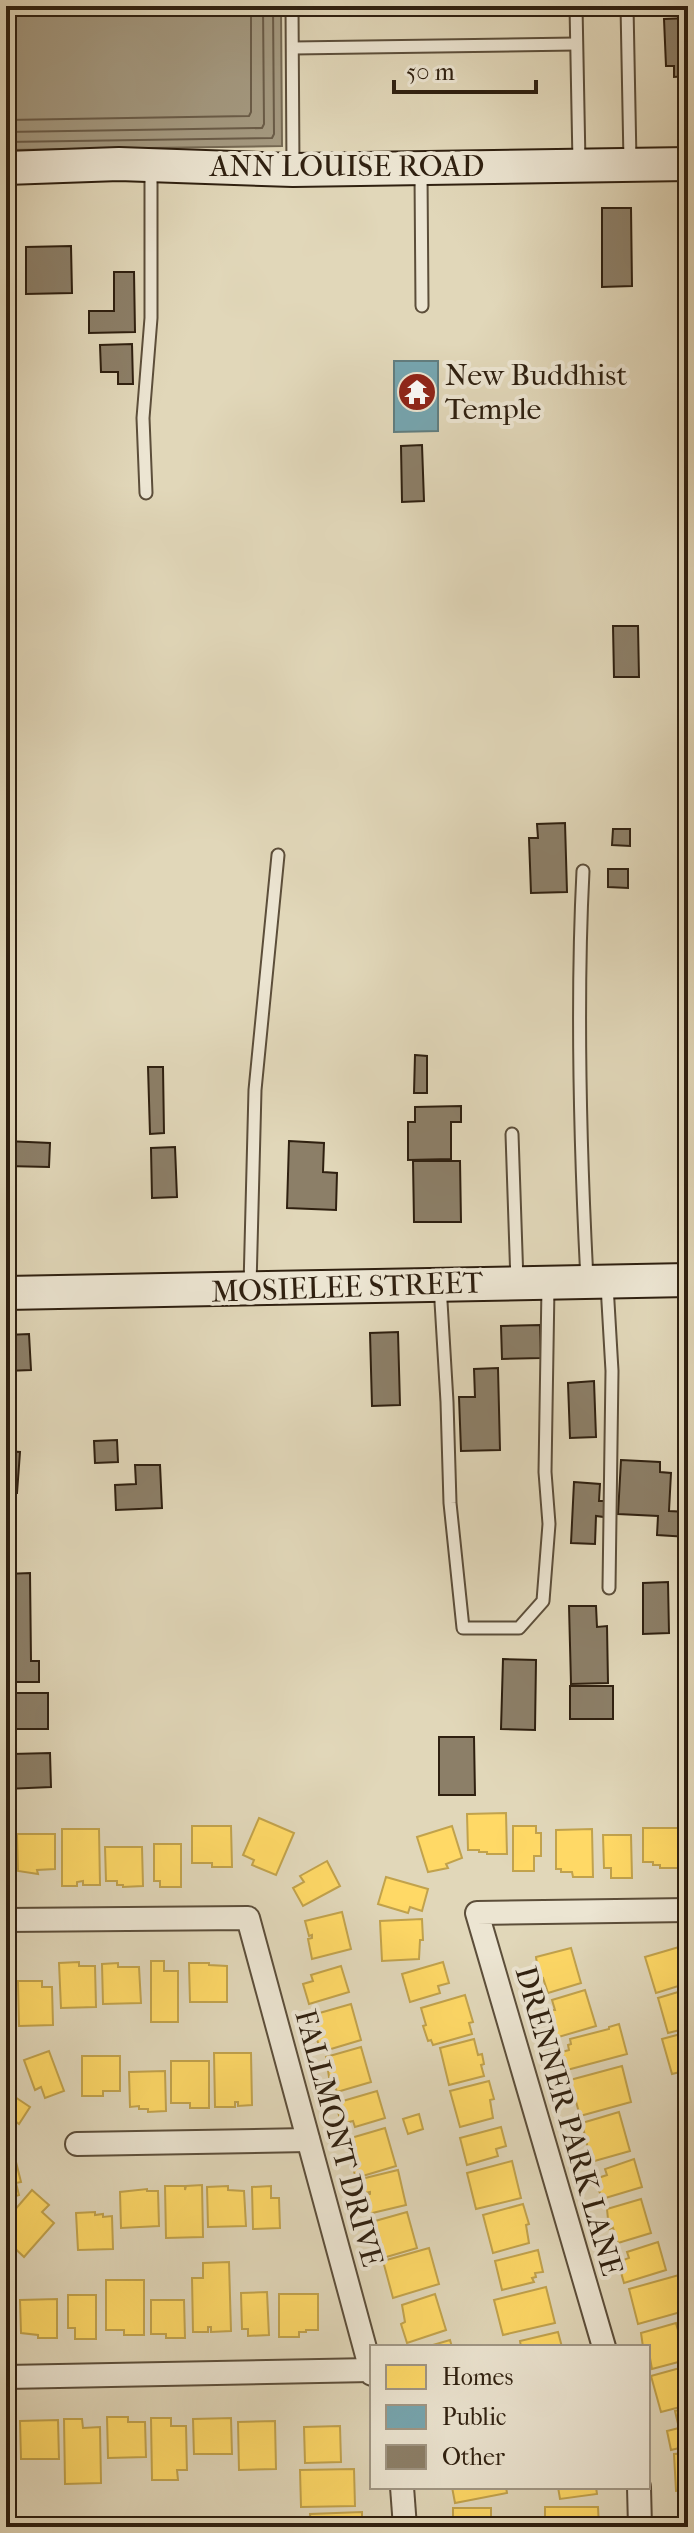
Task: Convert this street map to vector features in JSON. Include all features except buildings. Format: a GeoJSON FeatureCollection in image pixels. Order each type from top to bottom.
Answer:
{"type":"FeatureCollection","features":[{"type":"Feature","properties":{"kind":"street","name":"ANN LOUISE ROAD"},"geometry":{"type":"LineString","coordinates":[[6,168],[151,165],[293,170],[688,164]]}},
{"type":"Feature","properties":{"kind":"street","name":"MOSIELEE STREET"},"geometry":{"type":"LineString","coordinates":[[6,1293],[688,1280]]}},
{"type":"Feature","properties":{"kind":"street","name":"DRENNER PARK LANE"},"geometry":{"type":"LineString","coordinates":[[603,2345],[477,1913],[688,1910]]}},
{"type":"Feature","properties":{"kind":"street","name":"FALLMONT DRIVE"},"geometry":{"type":"LineString","coordinates":[[6,1920],[248,1918],[370,2368]]}},
{"type":"Feature","properties":{"kind":"street"},"geometry":{"type":"LineString","coordinates":[[77,2144],[308,2140]]}},
{"type":"Feature","properties":{"kind":"street"},"geometry":{"type":"LineString","coordinates":[[6,2377],[370,2372]]}},
{"type":"Feature","properties":{"kind":"street"},"geometry":{"type":"LineString","coordinates":[[402,2489],[405,2527]]}},
{"type":"Feature","properties":{"kind":"street"},"geometry":{"type":"LineString","coordinates":[[639,2489],[640,2527]]}},
{"type":"Feature","properties":{"kind":"lane"},"geometry":{"type":"LineString","coordinates":[[292,6],[293,170]]}},
{"type":"Feature","properties":{"kind":"lane"},"geometry":{"type":"LineString","coordinates":[[576,6],[579,164]]}},
{"type":"Feature","properties":{"kind":"lane"},"geometry":{"type":"LineString","coordinates":[[627,6],[630,165]]}},
{"type":"Feature","properties":{"kind":"lane"},"geometry":{"type":"LineString","coordinates":[[293,48],[576,44]]}},
{"type":"Feature","properties":{"kind":"lane"},"geometry":{"type":"LineString","coordinates":[[146,493],[143,418],[151,318],[151,165]]}},
{"type":"Feature","properties":{"kind":"lane"},"geometry":{"type":"LineString","coordinates":[[421,168],[422,306]]}},
{"type":"Feature","properties":{"kind":"lane"},"geometry":{"type":"LineString","coordinates":[[250,1290],[255,1090],[278,855]]}},
{"type":"Feature","properties":{"kind":"lane"},"geometry":{"type":"LineString","coordinates":[[583,871],[580,931],[581,1112],[597,1281],[612,1371],[609,1588]]}},
{"type":"Feature","properties":{"kind":"lane"},"geometry":{"type":"LineString","coordinates":[[439,1283],[450,1503],[463,1628],[519,1628],[543,1601],[549,1524],[532,1282],[512,1134]]}},
{"type":"Feature","properties":{"kind":"water"},"geometry":{"type":"Polygon","coordinates":[[[6,6],[281,6],[282,146],[6,150],[6,6]]]}},
{"type":"Feature","properties":{"kind":"place","name":"New Buddhist Temple"},"geometry":{"type":"Point","coordinates":[417,392]}}]}
